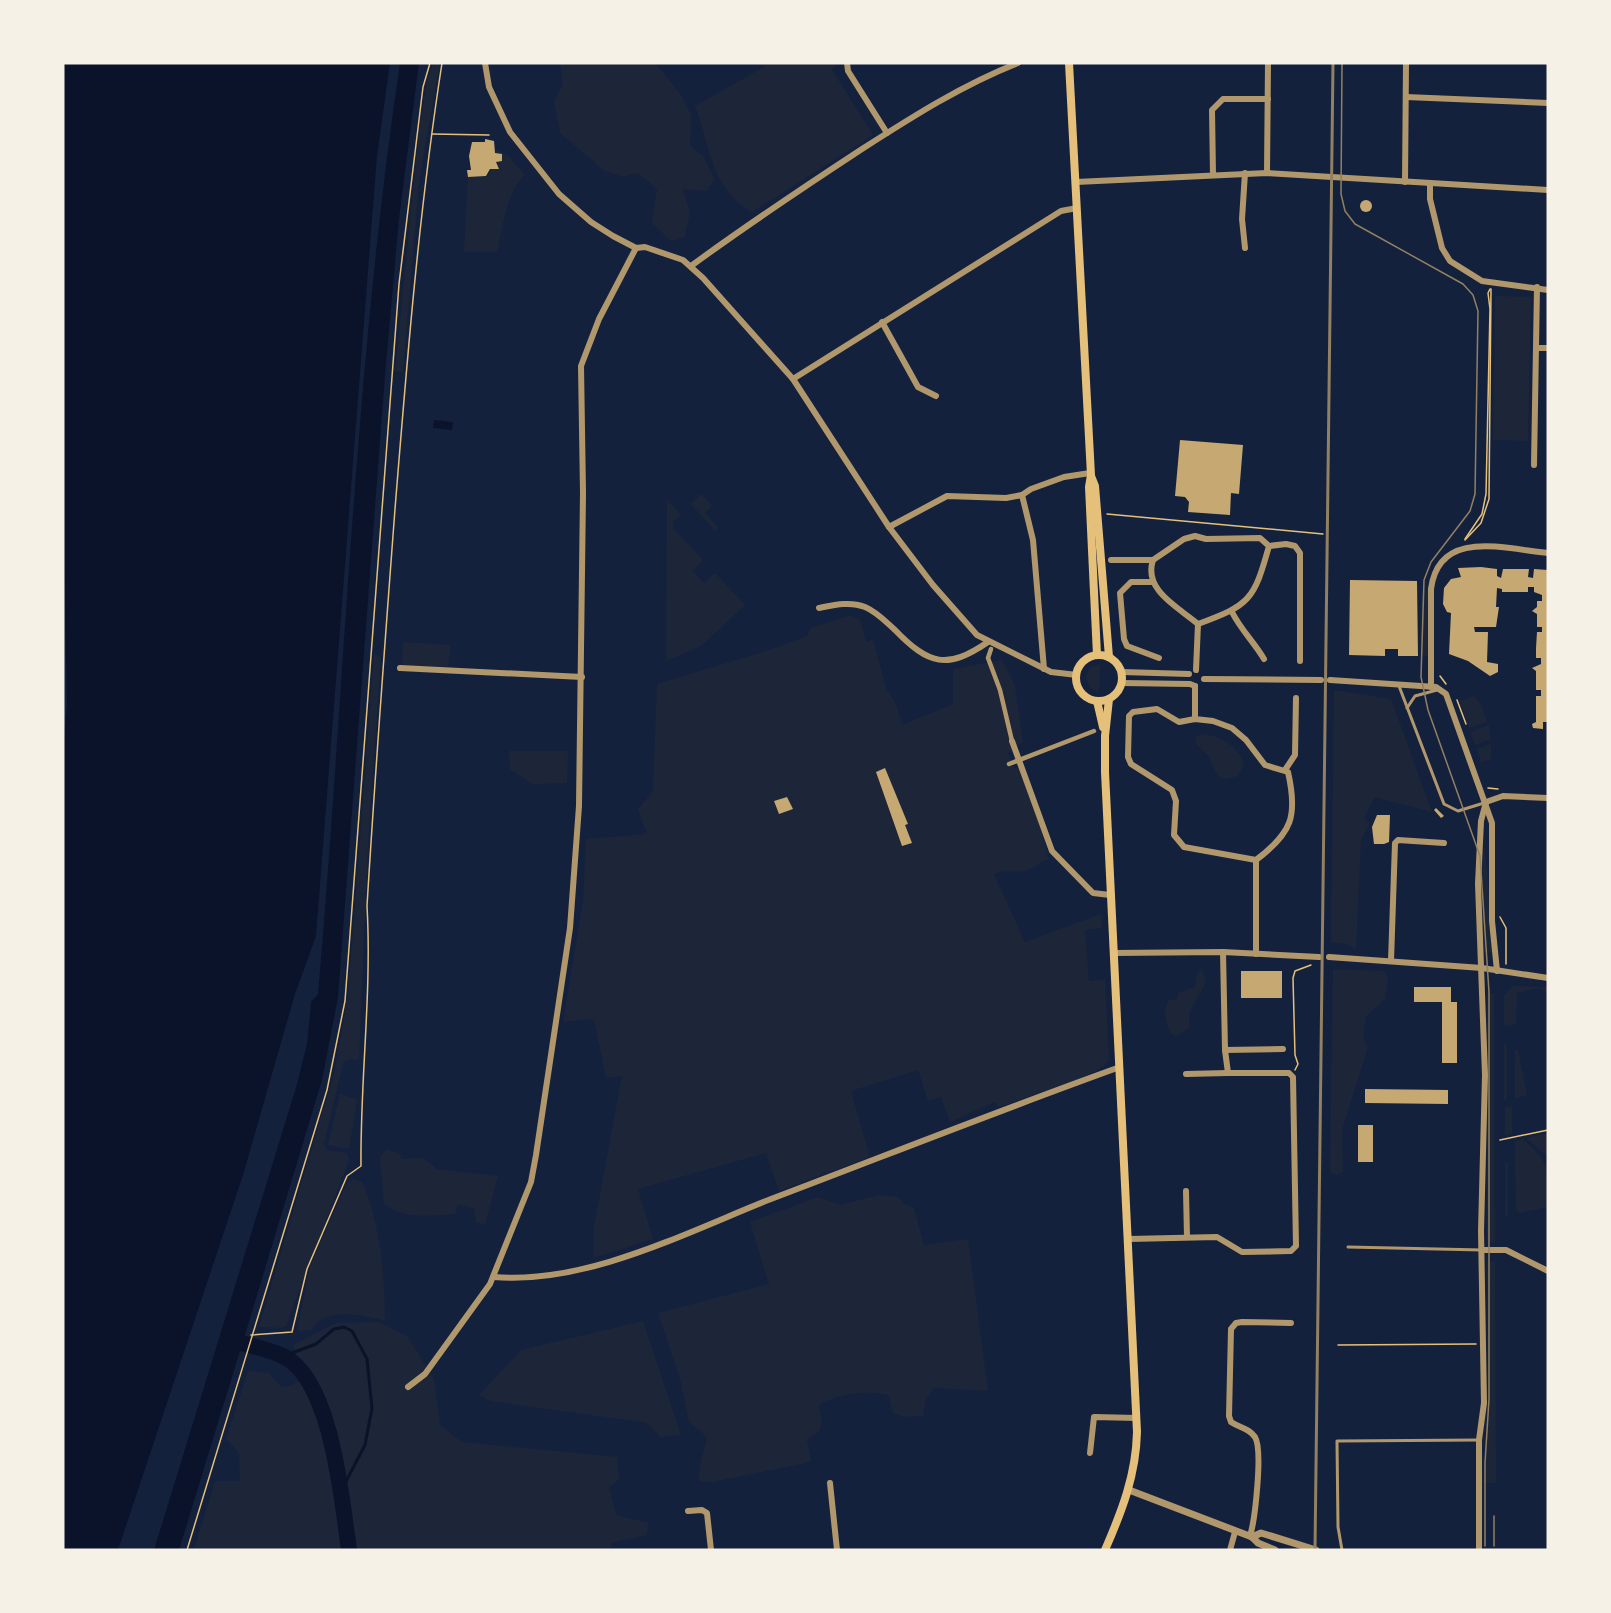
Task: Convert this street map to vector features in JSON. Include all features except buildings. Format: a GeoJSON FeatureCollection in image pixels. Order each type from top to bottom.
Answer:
{"type":"FeatureCollection","features":[{"type":"Feature","properties":{"kind":"main road"},"geometry":{"type":"LineString","coordinates":[[1069,63],[1091,474],[1089,487],[1097,655]]}},
{"type":"Feature","properties":{"kind":"main road"},"geometry":{"type":"LineString","coordinates":[[1091,474],[1095,486],[1109,657],[1122,672],[1122,683],[1116,694],[1109,699],[1097,701],[1082,692],[1077,675],[1084,660],[1097,655],[1109,657]]}},
{"type":"Feature","properties":{"kind":"main road"},"geometry":{"type":"LineString","coordinates":[[1105,1550],[1129,1490],[1135,1467],[1137,1418],[1110,894],[1105,736],[1109,699]]}},
{"type":"Feature","properties":{"kind":"main road"},"geometry":{"type":"LineString","coordinates":[[1097,701],[1105,736]]}},
{"type":"Feature","properties":{"kind":"street"},"geometry":{"type":"LineString","coordinates":[[485,63],[489,87],[501,115],[519,145],[559,194],[591,222],[636,248],[645,248],[691,266],[792,379],[889,527],[933,585],[981,638],[989,645],[1044,669],[1058,674],[1077,675]]}},
{"type":"Feature","properties":{"kind":"street"},"geometry":{"type":"LineString","coordinates":[[847,63],[848,71],[887,133]]}},
{"type":"Feature","properties":{"kind":"street"},"geometry":{"type":"LineString","coordinates":[[691,266],[769,208],[887,133],[972,81],[1018,63]]}},
{"type":"Feature","properties":{"kind":"street"},"geometry":{"type":"LineString","coordinates":[[1267,173],[1268,63]]}},
{"type":"Feature","properties":{"kind":"street"},"geometry":{"type":"LineString","coordinates":[[1405,182],[1406,63]]}},
{"type":"Feature","properties":{"kind":"street"},"geometry":{"type":"LineString","coordinates":[[1406,97],[1548,104]]}},
{"type":"Feature","properties":{"kind":"street"},"geometry":{"type":"LineString","coordinates":[[1213,175],[1212,110],[1217,102],[1223,99],[1268,99]]}},
{"type":"Feature","properties":{"kind":"street"},"geometry":{"type":"LineString","coordinates":[[1245,173],[1242,219],[1245,248]]}},
{"type":"Feature","properties":{"kind":"street"},"geometry":{"type":"LineString","coordinates":[[1076,182],[1267,173],[1548,190]]}},
{"type":"Feature","properties":{"kind":"street"},"geometry":{"type":"LineString","coordinates":[[1430,183],[1430,199],[1444,253],[1450,261],[1491,286],[1538,287],[1548,290]]}},
{"type":"Feature","properties":{"kind":"street"},"geometry":{"type":"LineString","coordinates":[[792,379],[1061,211],[1077,208]]}},
{"type":"Feature","properties":{"kind":"street"},"geometry":{"type":"LineString","coordinates":[[408,1387],[425,1374],[494,1277],[531,1182],[570,928],[579,806],[582,677],[581,366],[599,319],[636,248]]}},
{"type":"Feature","properties":{"kind":"street"},"geometry":{"type":"LineString","coordinates":[[1534,465],[1538,287]]}},
{"type":"Feature","properties":{"kind":"street"},"geometry":{"type":"LineString","coordinates":[[882,322],[918,387],[936,396]]}},
{"type":"Feature","properties":{"kind":"street"},"geometry":{"type":"LineString","coordinates":[[1536,348],[1548,348]]}},
{"type":"Feature","properties":{"kind":"street"},"geometry":{"type":"LineString","coordinates":[[889,527],[935,500],[947,496],[1006,498],[1023,495],[1031,489],[1064,477],[1091,474]]}},
{"type":"Feature","properties":{"kind":"street"},"geometry":{"type":"LineString","coordinates":[[1023,495],[1034,540],[1044,669]]}},
{"type":"Feature","properties":{"kind":"street"},"geometry":{"type":"LineString","coordinates":[[1111,560],[1154,560],[1184,539],[1195,536],[1206,539],[1260,538],[1269,546],[1286,544],[1295,546],[1300,553],[1300,662]]}},
{"type":"Feature","properties":{"kind":"street"},"geometry":{"type":"LineString","coordinates":[[1431,687],[1432,581],[1444,559],[1465,543],[1548,553]]}},
{"type":"Feature","properties":{"kind":"street"},"geometry":{"type":"LineString","coordinates":[[1198,624],[1232,612],[1252,594],[1260,579],[1269,546]]}},
{"type":"Feature","properties":{"kind":"street"},"geometry":{"type":"LineString","coordinates":[[1154,560],[1152,582],[1156,589],[1198,624]]}},
{"type":"Feature","properties":{"kind":"street"},"geometry":{"type":"LineString","coordinates":[[1152,582],[1131,582],[1120,593],[1124,639],[1127,646],[1159,658]]}},
{"type":"Feature","properties":{"kind":"street"},"geometry":{"type":"LineString","coordinates":[[819,608],[849,604],[866,607],[882,617],[909,645],[928,657],[939,660],[960,659],[989,645]]}},
{"type":"Feature","properties":{"kind":"street"},"geometry":{"type":"LineString","coordinates":[[1232,612],[1242,632],[1256,646],[1264,659]]}},
{"type":"Feature","properties":{"kind":"street"},"geometry":{"type":"LineString","coordinates":[[1196,670],[1198,624]]}},
{"type":"Feature","properties":{"kind":"street"},"geometry":{"type":"LineString","coordinates":[[989,645],[988,658],[1000,690],[1012,741],[1052,851],[1093,893],[1110,894]]}},
{"type":"Feature","properties":{"kind":"street"},"geometry":{"type":"LineString","coordinates":[[400,668],[582,677]]}},
{"type":"Feature","properties":{"kind":"street"},"geometry":{"type":"LineString","coordinates":[[1122,672],[1189,674],[1196,670]]}},
{"type":"Feature","properties":{"kind":"street"},"geometry":{"type":"LineString","coordinates":[[1196,670],[1201,672],[1204,679]]}},
{"type":"Feature","properties":{"kind":"street"},"geometry":{"type":"LineString","coordinates":[[1189,674],[1195,719]]}},
{"type":"Feature","properties":{"kind":"street"},"geometry":{"type":"LineString","coordinates":[[1204,679],[1321,680]]}},
{"type":"Feature","properties":{"kind":"street"},"geometry":{"type":"LineString","coordinates":[[1122,683],[1200,686],[1204,679]]}},
{"type":"Feature","properties":{"kind":"street"},"geometry":{"type":"LineString","coordinates":[[1330,680],[1431,687],[1440,689],[1450,702],[1492,823],[1492,921],[1497,971]]}},
{"type":"Feature","properties":{"kind":"street"},"geometry":{"type":"LineString","coordinates":[[1286,770],[1295,755],[1296,698]]}},
{"type":"Feature","properties":{"kind":"street"},"geometry":{"type":"LineString","coordinates":[[1157,709],[1179,722],[1195,719],[1213,721],[1232,728],[1246,740],[1264,765],[1286,770],[1289,776],[1290,824],[1283,837],[1256,860],[1192,850],[1177,842],[1174,835],[1176,801],[1172,789],[1137,770],[1128,757],[1130,716],[1133,712],[1157,709]]}},
{"type":"Feature","properties":{"kind":"street"},"geometry":{"type":"LineString","coordinates":[[1009,764],[1094,731]]}},
{"type":"Feature","properties":{"kind":"street"},"geometry":{"type":"LineString","coordinates":[[1486,802],[1503,796],[1548,798]]}},
{"type":"Feature","properties":{"kind":"street"},"geometry":{"type":"LineString","coordinates":[[1479,1550],[1479,1440],[1484,1403],[1485,1075],[1478,884],[1481,821],[1486,802]]}},
{"type":"Feature","properties":{"kind":"street"},"geometry":{"type":"LineString","coordinates":[[1391,961],[1395,843],[1398,840],[1444,843]]}},
{"type":"Feature","properties":{"kind":"street"},"geometry":{"type":"LineString","coordinates":[[1256,860],[1256,954]]}},
{"type":"Feature","properties":{"kind":"street"},"geometry":{"type":"LineString","coordinates":[[1223,952],[1225,1050],[1228,1073]]}},
{"type":"Feature","properties":{"kind":"street"},"geometry":{"type":"LineString","coordinates":[[1113,953],[1223,952],[1320,957]]}},
{"type":"Feature","properties":{"kind":"street"},"geometry":{"type":"LineString","coordinates":[[1329,957],[1482,968],[1548,978]]}},
{"type":"Feature","properties":{"kind":"street"},"geometry":{"type":"LineString","coordinates":[[1225,1050],[1283,1049]]}},
{"type":"Feature","properties":{"kind":"street"},"geometry":{"type":"LineString","coordinates":[[494,1277],[521,1279],[546,1275],[634,1253],[1120,1067]]}},
{"type":"Feature","properties":{"kind":"street"},"geometry":{"type":"LineString","coordinates":[[1129,1239],[1217,1237],[1242,1252],[1291,1251],[1296,1246],[1291,1075],[1186,1074]]}},
{"type":"Feature","properties":{"kind":"street"},"geometry":{"type":"LineString","coordinates":[[1186,1191],[1187,1237]]}},
{"type":"Feature","properties":{"kind":"street"},"geometry":{"type":"LineString","coordinates":[[1483,1250],[1506,1250],[1548,1271]]}},
{"type":"Feature","properties":{"kind":"street"},"geometry":{"type":"LineString","coordinates":[[1251,1536],[1255,1517],[1258,1445],[1250,1432],[1231,1422],[1229,1416],[1231,1329],[1242,1322],[1291,1323]]}},
{"type":"Feature","properties":{"kind":"street"},"geometry":{"type":"LineString","coordinates":[[1090,1453],[1094,1417],[1137,1418]]}},
{"type":"Feature","properties":{"kind":"street"},"geometry":{"type":"LineString","coordinates":[[830,1483],[837,1550]]}},
{"type":"Feature","properties":{"kind":"street"},"geometry":{"type":"LineString","coordinates":[[1129,1490],[1235,1532],[1251,1536],[1261,1533],[1316,1550]]}},
{"type":"Feature","properties":{"kind":"street"},"geometry":{"type":"LineString","coordinates":[[688,1511],[702,1510],[707,1513],[711,1550]]}},
{"type":"Feature","properties":{"kind":"street"},"geometry":{"type":"LineString","coordinates":[[1230,1550],[1235,1532]]}},
{"type":"Feature","properties":{"kind":"street"},"geometry":{"type":"LineString","coordinates":[[1251,1536],[1258,1543],[1275,1550]]}},
{"type":"Feature","properties":{"kind":"lane"},"geometry":{"type":"LineString","coordinates":[[1399,686],[1444,804],[1458,811],[1486,802]]}},
{"type":"Feature","properties":{"kind":"lane"},"geometry":{"type":"LineString","coordinates":[[1407,708],[1415,696],[1440,689]]}},
{"type":"Feature","properties":{"kind":"lane"},"geometry":{"type":"LineString","coordinates":[[1348,1247],[1483,1250]]}},
{"type":"Feature","properties":{"kind":"lane"},"geometry":{"type":"LineString","coordinates":[[1342,1550],[1338,1527],[1337,1441],[1479,1440]]}},
{"type":"Feature","properties":{"kind":"path"},"geometry":{"type":"LineString","coordinates":[[187,1550],[327,1090],[345,1001],[399,284],[423,87],[430,63]]}},
{"type":"Feature","properties":{"kind":"path"},"geometry":{"type":"LineString","coordinates":[[251,1335],[292,1332],[307,1269],[347,1176],[361,1166],[360,1107],[379,712],[406,358],[431,134],[442,63]]}},
{"type":"Feature","properties":{"kind":"path"},"geometry":{"type":"LineString","coordinates":[[431,134],[489,135]]}},
{"type":"Feature","properties":{"kind":"path"},"geometry":{"type":"LineString","coordinates":[[1465,543],[1481,523],[1489,499],[1493,295],[1491,286]]}},
{"type":"Feature","properties":{"kind":"path"},"geometry":{"type":"LineString","coordinates":[[1100,515],[1169,518],[1323,534]]}},
{"type":"Feature","properties":{"kind":"path"},"geometry":{"type":"LineString","coordinates":[[1438,672],[1449,686]]}},
{"type":"Feature","properties":{"kind":"path"},"geometry":{"type":"LineString","coordinates":[[1453,693],[1468,731]]}},
{"type":"Feature","properties":{"kind":"path"},"geometry":{"type":"LineString","coordinates":[[1487,786],[1502,790]]}},
{"type":"Feature","properties":{"kind":"path"},"geometry":{"type":"LineString","coordinates":[[1291,1075],[1298,1064],[1295,1055],[1293,978],[1295,971],[1310,966],[1313,962]]}},
{"type":"Feature","properties":{"kind":"path"},"geometry":{"type":"LineString","coordinates":[[1500,1140],[1548,1130]]}},
{"type":"Feature","properties":{"kind":"path"},"geometry":{"type":"LineString","coordinates":[[1338,1345],[1483,1344]]}},
{"type":"Feature","properties":{"kind":"shaded area"},"geometry":{"type":"Polygon","coordinates":[[[63,63],[390,63],[377,156],[316,936],[295,994],[243,1175],[118,1550],[63,1550],[63,748],[67,704],[63,518],[63,63]]]}},
{"type":"Feature","properties":{"kind":"shaded area"},"geometry":{"type":"Polygon","coordinates":[[[400,63],[419,63],[399,219],[385,375],[338,997],[322,1080],[245,1335],[247,1338],[244,1350],[240,1351],[179,1550],[154,1550],[297,1084],[307,1044],[311,1002],[318,994],[361,411],[384,179],[400,63]]]}},
{"type":"Feature","properties":{"kind":"shaded area"},"geometry":{"type":"Polygon","coordinates":[[[433,63],[440,63],[419,182],[403,372],[395,371],[419,131],[427,81],[433,63]]]}},
{"type":"Feature","properties":{"kind":"shaded area"},"geometry":{"type":"Polygon","coordinates":[[[560,63],[655,63],[681,95],[691,115],[690,145],[704,157],[714,179],[707,191],[683,189],[690,213],[684,238],[671,241],[652,223],[657,189],[638,173],[623,177],[605,171],[560,133],[554,101],[563,84],[560,63]]]}},
{"type":"Feature","properties":{"kind":"shaded area"},"geometry":{"type":"Polygon","coordinates":[[[763,63],[837,63],[832,70],[873,135],[752,212],[738,202],[720,179],[695,106],[764,67],[763,63]]]}},
{"type":"Feature","properties":{"kind":"shaded area"},"geometry":{"type":"Polygon","coordinates":[[[495,149],[511,157],[511,160],[525,175],[513,190],[509,200],[497,252],[464,252],[468,177],[489,176],[490,169],[498,168],[496,162],[502,161],[502,154],[496,155],[495,149]]]}},
{"type":"Feature","properties":{"kind":"shaded area"},"geometry":{"type":"Polygon","coordinates":[[[1495,296],[1531,297],[1528,441],[1493,440],[1495,296]]]}},
{"type":"Feature","properties":{"kind":"shaded area"},"geometry":{"type":"Polygon","coordinates":[[[434,420],[453,422],[452,430],[433,428],[434,420]]]}},
{"type":"Feature","properties":{"kind":"shaded area"},"geometry":{"type":"Polygon","coordinates":[[[701,494],[712,506],[705,513],[718,528],[715,531],[691,504],[701,494]]]}},
{"type":"Feature","properties":{"kind":"shaded area"},"geometry":{"type":"Polygon","coordinates":[[[667,500],[681,515],[673,522],[673,528],[703,560],[693,571],[704,583],[715,573],[745,605],[701,646],[666,661],[667,500]]]}},
{"type":"Feature","properties":{"kind":"shaded area"},"geometry":{"type":"Polygon","coordinates":[[[1421,591],[1429,591],[1428,656],[1420,655],[1421,591]]]}},
{"type":"Feature","properties":{"kind":"shaded area"},"geometry":{"type":"Polygon","coordinates":[[[851,615],[860,620],[866,642],[873,639],[886,688],[896,704],[902,725],[953,704],[953,669],[1002,660],[1015,686],[1023,742],[1008,753],[1014,768],[1024,766],[1049,860],[1024,871],[994,874],[1025,942],[1101,914],[1102,928],[1085,930],[1089,981],[1105,979],[1109,1060],[1102,1067],[1075,1081],[998,1107],[995,1102],[950,1122],[941,1097],[928,1101],[918,1070],[851,1091],[870,1157],[779,1191],[766,1153],[638,1189],[653,1239],[593,1258],[594,1227],[622,1076],[606,1078],[594,1019],[563,1022],[583,901],[586,839],[647,834],[638,809],[653,791],[657,684],[772,649],[807,636],[811,628],[851,615]]]}},
{"type":"Feature","properties":{"kind":"shaded area"},"geometry":{"type":"Polygon","coordinates":[[[403,642],[451,645],[448,667],[402,666],[403,642]]]}},
{"type":"Feature","properties":{"kind":"shaded area"},"geometry":{"type":"Polygon","coordinates":[[[374,654],[381,657],[368,845],[359,1060],[350,1059],[343,1063],[324,1144],[327,1150],[347,1153],[349,1160],[286,1326],[281,1328],[259,1327],[334,1074],[348,997],[374,654]]]}},
{"type":"Feature","properties":{"kind":"shaded area"},"geometry":{"type":"Polygon","coordinates":[[[1100,664],[1099,693],[1089,687],[1086,677],[1090,667],[1100,664]]]}},
{"type":"Feature","properties":{"kind":"shaded area"},"geometry":{"type":"Polygon","coordinates":[[[1334,690],[1391,699],[1432,812],[1374,797],[1364,819],[1370,823],[1361,840],[1356,949],[1344,943],[1331,943],[1334,690]]]}},
{"type":"Feature","properties":{"kind":"shaded area"},"geometry":{"type":"Polygon","coordinates":[[[1474,696],[1482,706],[1487,722],[1469,728],[1459,701],[1474,696]]]}},
{"type":"Feature","properties":{"kind":"shaded area"},"geometry":{"type":"Polygon","coordinates":[[[1489,725],[1491,739],[1475,745],[1470,732],[1489,725]]]}},
{"type":"Feature","properties":{"kind":"shaded area"},"geometry":{"type":"Polygon","coordinates":[[[1204,734],[1223,740],[1238,752],[1244,764],[1238,776],[1225,779],[1217,775],[1208,755],[1196,744],[1196,737],[1204,734]]]}},
{"type":"Feature","properties":{"kind":"shaded area"},"geometry":{"type":"Polygon","coordinates":[[[1491,744],[1491,759],[1481,762],[1477,749],[1491,744]]]}},
{"type":"Feature","properties":{"kind":"shaded area"},"geometry":{"type":"Polygon","coordinates":[[[509,751],[568,751],[567,783],[533,784],[510,769],[509,751]]]}},
{"type":"Feature","properties":{"kind":"shaded area"},"geometry":{"type":"Polygon","coordinates":[[[1484,847],[1492,952],[1482,953],[1481,876],[1484,847]]]}},
{"type":"Feature","properties":{"kind":"shaded area"},"geometry":{"type":"Polygon","coordinates":[[[1333,969],[1384,971],[1388,977],[1385,999],[1366,1016],[1363,1038],[1368,1047],[1342,1130],[1343,1172],[1336,1175],[1330,1171],[1333,969]]]}},
{"type":"Feature","properties":{"kind":"shaded area"},"geometry":{"type":"Polygon","coordinates":[[[1202,970],[1206,982],[1189,1013],[1189,1028],[1176,1036],[1170,1033],[1167,1024],[1165,1013],[1167,1004],[1169,1000],[1177,999],[1178,993],[1195,987],[1197,972],[1202,970]]]}},
{"type":"Feature","properties":{"kind":"shaded area"},"geometry":{"type":"Polygon","coordinates":[[[1513,986],[1548,987],[1548,994],[1540,988],[1517,993],[1516,1024],[1504,1026],[1504,995],[1513,986]]]}},
{"type":"Feature","properties":{"kind":"shaded area"},"geometry":{"type":"Polygon","coordinates":[[[1487,994],[1494,994],[1495,1244],[1487,1240],[1487,994]]]}},
{"type":"Feature","properties":{"kind":"shaded area"},"geometry":{"type":"Polygon","coordinates":[[[1507,1044],[1507,1100],[1504,1100],[1504,1045],[1507,1044]]]}},
{"type":"Feature","properties":{"kind":"shaded area"},"geometry":{"type":"Polygon","coordinates":[[[1515,1050],[1518,1050],[1527,1095],[1515,1098],[1515,1050]]]}},
{"type":"Feature","properties":{"kind":"shaded area"},"geometry":{"type":"Polygon","coordinates":[[[340,1094],[357,1099],[349,1149],[328,1145],[340,1094]]]}},
{"type":"Feature","properties":{"kind":"shaded area"},"geometry":{"type":"Polygon","coordinates":[[[1512,1106],[1512,1134],[1505,1135],[1505,1107],[1512,1106]]]}},
{"type":"Feature","properties":{"kind":"shaded area"},"geometry":{"type":"Polygon","coordinates":[[[1548,1133],[1548,1161],[1546,1155],[1526,1138],[1548,1133]]]}},
{"type":"Feature","properties":{"kind":"shaded area"},"geometry":{"type":"Polygon","coordinates":[[[1523,1139],[1544,1162],[1548,1176],[1548,1207],[1519,1213],[1516,1210],[1515,1141],[1523,1139]]]}},
{"type":"Feature","properties":{"kind":"shaded area"},"geometry":{"type":"Polygon","coordinates":[[[387,1149],[399,1153],[402,1159],[423,1158],[437,1169],[498,1176],[485,1225],[476,1222],[474,1208],[458,1205],[455,1214],[418,1215],[399,1212],[384,1204],[380,1157],[387,1149]]]}},
{"type":"Feature","properties":{"kind":"shaded area"},"geometry":{"type":"Polygon","coordinates":[[[1505,1163],[1508,1163],[1508,1216],[1505,1216],[1505,1163]]]}},
{"type":"Feature","properties":{"kind":"shaded area"},"geometry":{"type":"Polygon","coordinates":[[[353,1179],[362,1182],[373,1214],[382,1268],[385,1321],[366,1316],[335,1315],[318,1322],[311,1330],[297,1331],[310,1266],[347,1183],[353,1179]]]}},
{"type":"Feature","properties":{"kind":"shaded area"},"geometry":{"type":"Polygon","coordinates":[[[878,1195],[898,1197],[904,1204],[914,1208],[924,1245],[968,1239],[988,1391],[934,1388],[925,1401],[923,1416],[906,1417],[893,1413],[888,1395],[862,1393],[835,1398],[819,1405],[822,1423],[819,1432],[807,1439],[811,1462],[713,1482],[700,1481],[700,1464],[707,1437],[689,1422],[680,1379],[658,1313],[769,1284],[750,1222],[818,1197],[841,1205],[878,1195]]]}},
{"type":"Feature","properties":{"kind":"shaded area"},"geometry":{"type":"Polygon","coordinates":[[[1495,1261],[1496,1483],[1483,1483],[1488,1385],[1487,1262],[1495,1261]]]}},
{"type":"Feature","properties":{"kind":"shaded area"},"geometry":{"type":"Polygon","coordinates":[[[643,1321],[681,1435],[661,1437],[647,1423],[490,1401],[479,1395],[521,1350],[643,1321]]]}},
{"type":"Feature","properties":{"kind":"shaded area"},"geometry":{"type":"Polygon","coordinates":[[[379,1322],[407,1336],[434,1379],[440,1425],[462,1442],[617,1457],[619,1480],[609,1487],[616,1515],[648,1523],[647,1535],[611,1543],[612,1550],[194,1550],[215,1481],[240,1481],[239,1453],[226,1439],[248,1371],[269,1373],[281,1387],[293,1385],[305,1377],[293,1345],[336,1323],[379,1322]]]}},
{"type":"Feature","properties":{"kind":"waterway"},"geometry":{"type":"LineString","coordinates":[[284,1356],[316,1344],[334,1329],[344,1327],[352,1331],[367,1359],[372,1408],[365,1445],[342,1489]]}},
{"type":"Feature","properties":{"kind":"waterway"},"geometry":{"type":"LineString","coordinates":[[231,1341],[283,1356],[300,1369],[313,1389],[324,1415],[332,1444],[349,1550]]}},
{"type":"Feature","properties":{"kind":"tram line"},"geometry":{"type":"LineString","coordinates":[[1342,63],[1341,194],[1345,211],[1355,224],[1463,284],[1473,295],[1478,311],[1475,494],[1470,511],[1431,562],[1424,580],[1421,677],[1428,710],[1480,856],[1489,992],[1489,1399],[1485,1463],[1485,1546]]}},
{"type":"Feature","properties":{"kind":"tram line"},"geometry":{"type":"LineString","coordinates":[[1494,1516],[1494,1546]]}},
{"type":"Feature","properties":{"kind":"railway"},"geometry":{"type":"LineString","coordinates":[[1315,1550],[1333,63]]}}]}
